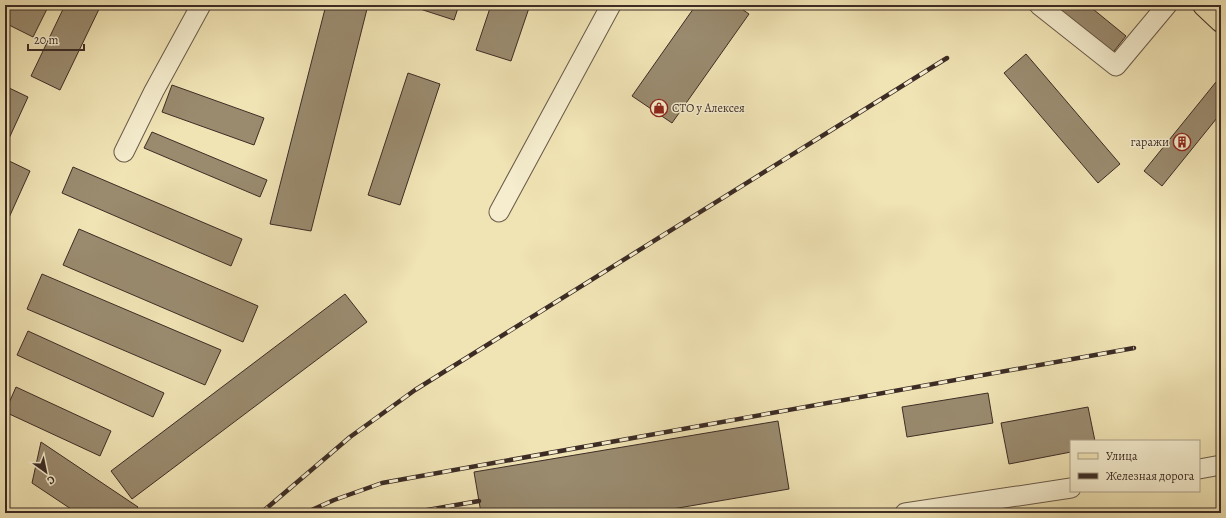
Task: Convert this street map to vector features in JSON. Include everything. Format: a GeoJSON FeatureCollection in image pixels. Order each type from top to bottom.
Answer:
{"type":"FeatureCollection","features":[{"type":"Feature","properties":{"kind":"main road"},"geometry":{"type":"LineString","coordinates":[[1204,5],[1221,21]]}},
{"type":"Feature","properties":{"kind":"lane"},"geometry":{"type":"LineString","coordinates":[[124,152],[154,91],[201,5]]}},
{"type":"Feature","properties":{"kind":"lane"},"geometry":{"type":"LineString","coordinates":[[499,212],[611,5]]}},
{"type":"Feature","properties":{"kind":"lane"},"geometry":{"type":"LineString","coordinates":[[1039,5],[1116,66],[1167,5]]}},
{"type":"Feature","properties":{"kind":"lane"},"geometry":{"type":"LineString","coordinates":[[1200,469],[1221,466]]}},
{"type":"Feature","properties":{"kind":"lane"},"geometry":{"type":"LineString","coordinates":[[905,513],[1070,488]]}},
{"type":"Feature","properties":{"kind":"building"},"geometry":{"type":"Polygon","coordinates":[[[6,5],[49,5],[33,37],[5,23],[6,5]]]}},
{"type":"Feature","properties":{"kind":"building"},"geometry":{"type":"Polygon","coordinates":[[[65,5],[101,5],[60,90],[31,76],[65,5]]]}},
{"type":"Feature","properties":{"kind":"building"},"geometry":{"type":"Polygon","coordinates":[[[326,5],[368,5],[311,231],[270,224],[326,5]]]}},
{"type":"Feature","properties":{"kind":"building"},"geometry":{"type":"Polygon","coordinates":[[[422,5],[459,5],[454,20],[420,9],[422,5]]]}},
{"type":"Feature","properties":{"kind":"building"},"geometry":{"type":"Polygon","coordinates":[[[491,5],[530,5],[511,61],[476,50],[491,5]]]}},
{"type":"Feature","properties":{"kind":"building"},"geometry":{"type":"Polygon","coordinates":[[[696,5],[736,5],[749,14],[672,123],[632,96],[696,5]]]}},
{"type":"Feature","properties":{"kind":"building"},"geometry":{"type":"Polygon","coordinates":[[[1048,5],[1088,5],[1126,36],[1111,55],[1048,5]]]}},
{"type":"Feature","properties":{"kind":"building"},"geometry":{"type":"Polygon","coordinates":[[[1026,54],[1120,164],[1098,183],[1004,73],[1026,54]]]}},
{"type":"Feature","properties":{"kind":"building"},"geometry":{"type":"Polygon","coordinates":[[[408,73],[440,84],[400,205],[368,195],[408,73]]]}},
{"type":"Feature","properties":{"kind":"building","name":"гаражи"},"geometry":{"type":"Polygon","coordinates":[[[1216,82],[1221,86],[1221,113],[1162,186],[1144,171],[1216,82]]]}},
{"type":"Feature","properties":{"kind":"building"},"geometry":{"type":"Polygon","coordinates":[[[172,85],[264,118],[254,145],[162,112],[172,85]]]}},
{"type":"Feature","properties":{"kind":"building"},"geometry":{"type":"Polygon","coordinates":[[[5,86],[28,97],[6,145],[5,145],[5,86]]]}},
{"type":"Feature","properties":{"kind":"building"},"geometry":{"type":"Polygon","coordinates":[[[152,132],[267,180],[260,197],[144,148],[152,132]]]}},
{"type":"Feature","properties":{"kind":"building"},"geometry":{"type":"Polygon","coordinates":[[[5,159],[30,171],[7,222],[5,222],[5,159]]]}},
{"type":"Feature","properties":{"kind":"building"},"geometry":{"type":"Polygon","coordinates":[[[73,167],[242,239],[231,266],[62,193],[73,167]]]}},
{"type":"Feature","properties":{"kind":"building"},"geometry":{"type":"Polygon","coordinates":[[[79,229],[258,306],[243,342],[63,265],[79,229]]]}},
{"type":"Feature","properties":{"kind":"building"},"geometry":{"type":"Polygon","coordinates":[[[42,274],[221,350],[205,385],[27,309],[42,274]]]}},
{"type":"Feature","properties":{"kind":"building"},"geometry":{"type":"Polygon","coordinates":[[[345,294],[367,322],[132,499],[111,471],[345,294]]]}},
{"type":"Feature","properties":{"kind":"building"},"geometry":{"type":"Polygon","coordinates":[[[28,331],[164,393],[153,417],[17,355],[28,331]]]}},
{"type":"Feature","properties":{"kind":"building"},"geometry":{"type":"Polygon","coordinates":[[[16,387],[111,431],[100,456],[5,412],[16,387]]]}},
{"type":"Feature","properties":{"kind":"building"},"geometry":{"type":"Polygon","coordinates":[[[988,393],[993,423],[907,437],[902,407],[988,393]]]}},
{"type":"Feature","properties":{"kind":"building"},"geometry":{"type":"Polygon","coordinates":[[[1088,407],[1095,440],[1070,440],[1070,452],[1009,464],[1001,423],[1088,407]]]}},
{"type":"Feature","properties":{"kind":"building"},"geometry":{"type":"Polygon","coordinates":[[[778,421],[789,489],[649,513],[481,513],[474,472],[778,421]]]}},
{"type":"Feature","properties":{"kind":"building"},"geometry":{"type":"Polygon","coordinates":[[[41,442],[138,507],[133,513],[77,513],[32,483],[41,442]]]}},
{"type":"Feature","properties":{"kind":"railway"},"geometry":{"type":"LineString","coordinates":[[261,513],[350,437],[415,390],[947,58]]}},
{"type":"Feature","properties":{"kind":"railway"},"geometry":{"type":"LineString","coordinates":[[305,513],[334,500],[382,483],[1134,348]]}},
{"type":"Feature","properties":{"kind":"railway"},"geometry":{"type":"LineString","coordinates":[[410,513],[479,501]]}},
{"type":"Feature","properties":{"kind":"place","name":"СТО у Алексея"},"geometry":{"type":"Point","coordinates":[659,108]}},
{"type":"Feature","properties":{"kind":"place","name":"гаражи"},"geometry":{"type":"Point","coordinates":[1182,142]}}]}
